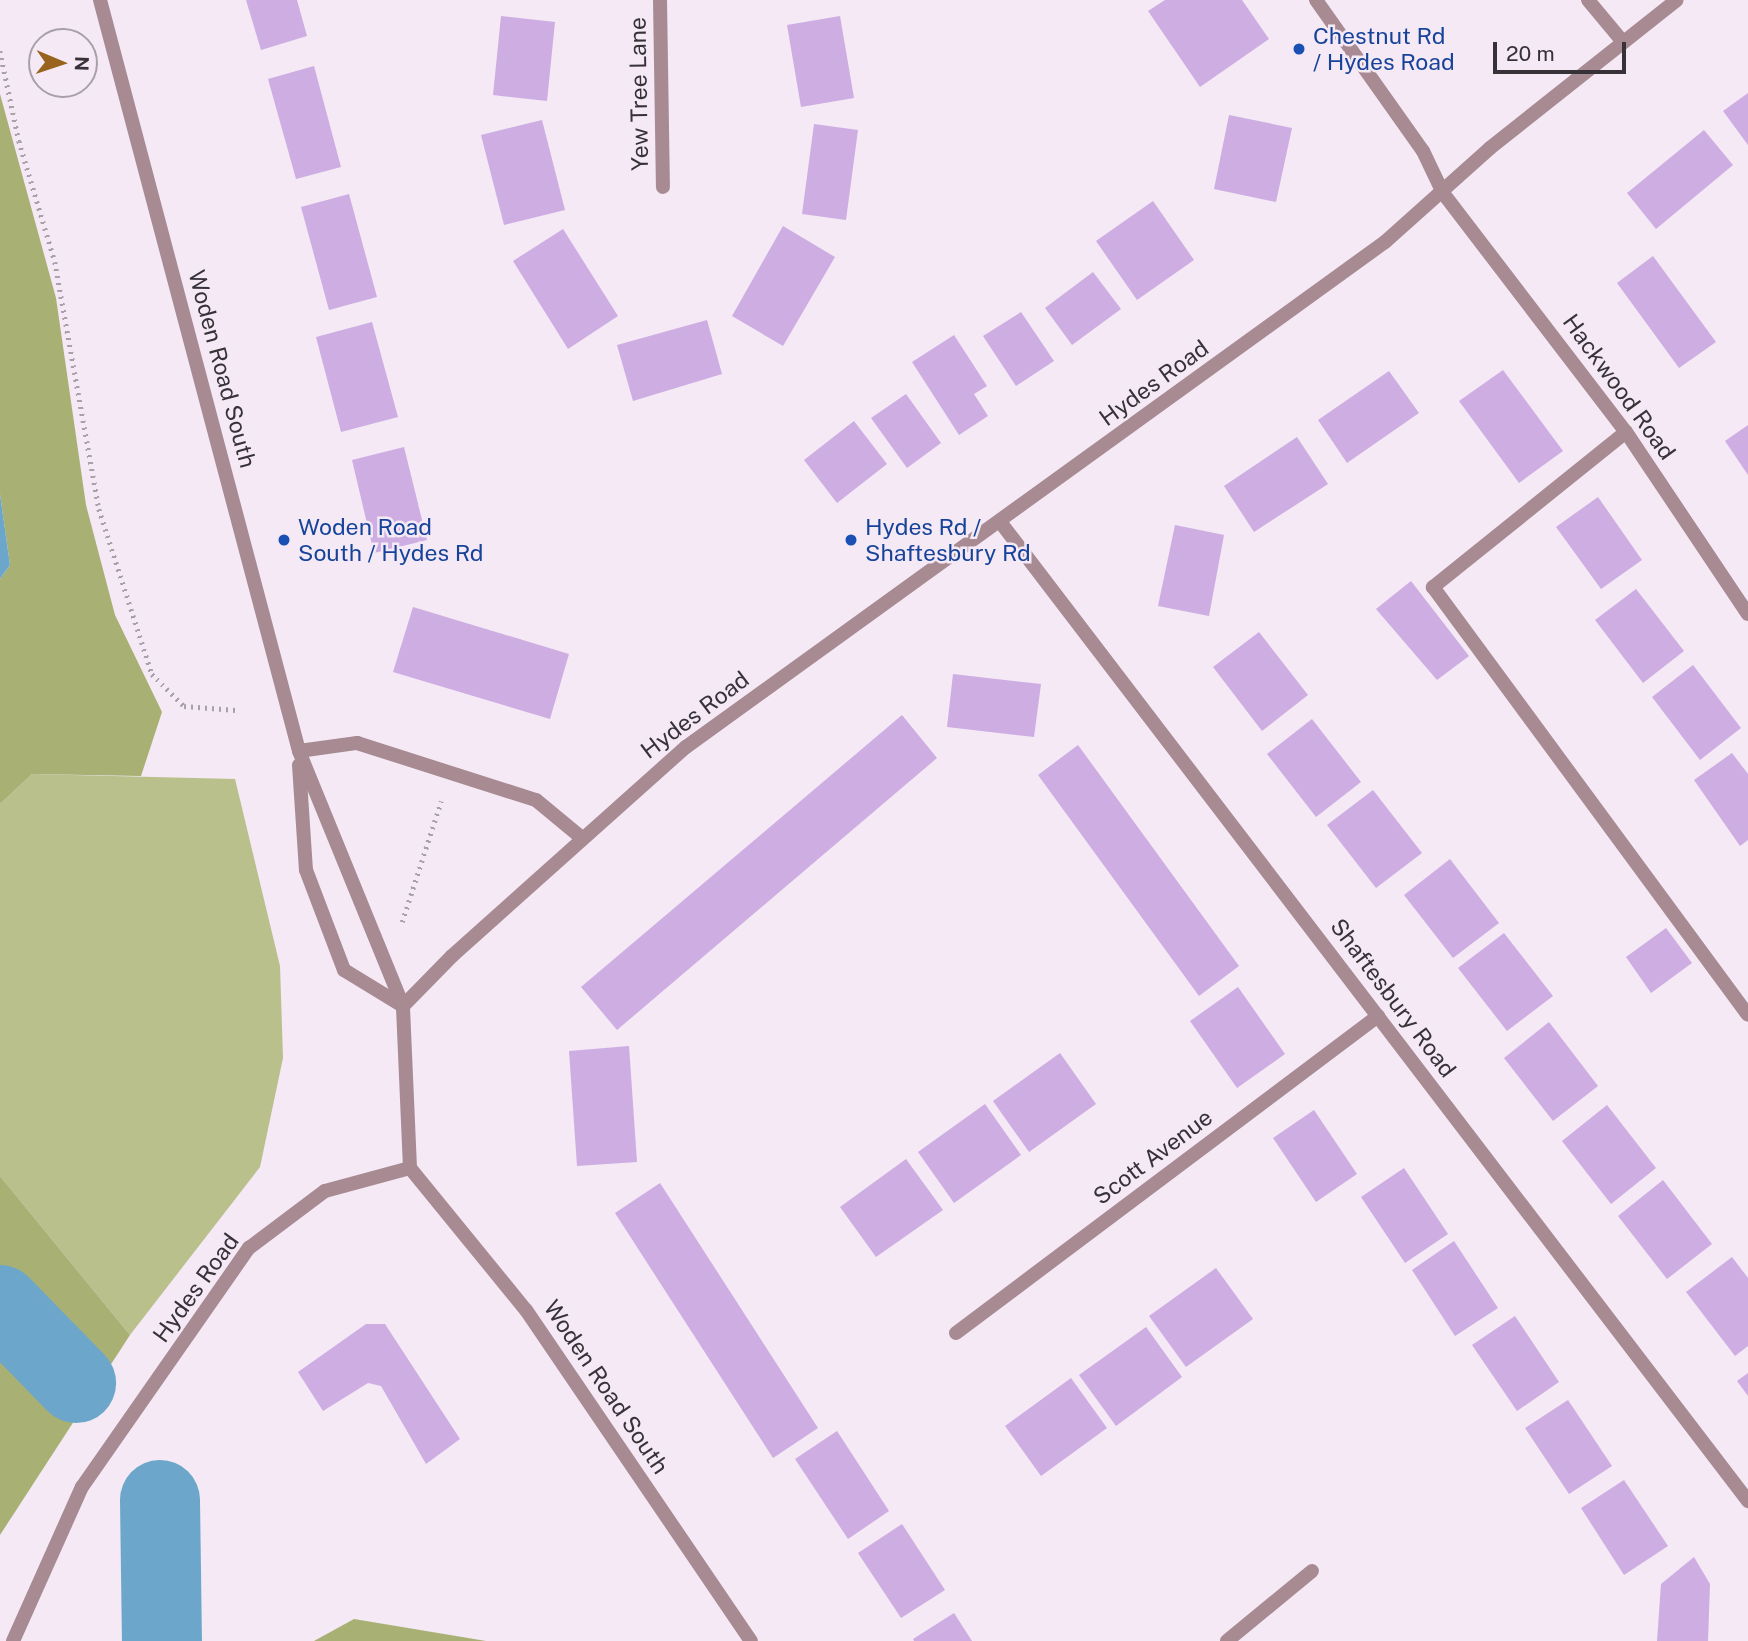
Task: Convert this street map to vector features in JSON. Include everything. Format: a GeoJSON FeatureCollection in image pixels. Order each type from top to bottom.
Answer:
{"type":"FeatureCollection","features":[{"type":"Feature","properties":{"kind":"street","name":"Woden Road South"},"geometry":{"type":"LineString","coordinates":[[100,0],[299,751],[403,1006]]}},
{"type":"Feature","properties":{"kind":"street","name":"Yew Tree Lane"},"geometry":{"type":"LineString","coordinates":[[660,0],[663,187]]}},
{"type":"Feature","properties":{"kind":"street","name":"Hackwood Road"},"geometry":{"type":"LineString","coordinates":[[1316,0],[1423,151],[1443,193],[1626,432],[1748,614]]}},
{"type":"Feature","properties":{"kind":"street"},"geometry":{"type":"LineString","coordinates":[[1588,0],[1623,42]]}},
{"type":"Feature","properties":{"kind":"street","name":"Hydes Road"},"geometry":{"type":"LineString","coordinates":[[403,1006],[582,838],[686,747],[1001,523],[1385,242],[1443,193],[1490,148],[1676,0]]}},
{"type":"Feature","properties":{"kind":"street"},"geometry":{"type":"LineString","coordinates":[[1626,432],[1433,587],[1748,1016]]}},
{"type":"Feature","properties":{"kind":"street","name":"Shaftesbury Road"},"geometry":{"type":"LineString","coordinates":[[1001,523],[1748,1501]]}},
{"type":"Feature","properties":{"kind":"street"},"geometry":{"type":"LineString","coordinates":[[299,751],[357,743],[536,800],[582,838]]}},
{"type":"Feature","properties":{"kind":"street","name":"Woden Road South"},"geometry":{"type":"LineString","coordinates":[[299,751],[306,870],[344,970],[403,1006]]}},
{"type":"Feature","properties":{"kind":"street"},"geometry":{"type":"LineString","coordinates":[[403,1006],[410,1168]]}},
{"type":"Feature","properties":{"kind":"street","name":"Scott Avenue"},"geometry":{"type":"LineString","coordinates":[[956,1333],[1378,1016]]}},
{"type":"Feature","properties":{"kind":"street","name":"Woden Road South"},"geometry":{"type":"LineString","coordinates":[[410,1168],[526,1310],[751,1641]]}},
{"type":"Feature","properties":{"kind":"street","name":"Hydes Road"},"geometry":{"type":"LineString","coordinates":[[13,1641],[82,1487],[249,1248],[326,1191],[410,1168]]}},
{"type":"Feature","properties":{"kind":"street"},"geometry":{"type":"LineString","coordinates":[[1227,1641],[1312,1571]]}},
{"type":"Feature","properties":{"kind":"path"},"geometry":{"type":"LineString","coordinates":[[0,51],[19,141],[55,262],[99,509],[152,674],[184,706],[236,710]]}},
{"type":"Feature","properties":{"kind":"path"},"geometry":{"type":"LineString","coordinates":[[402,922],[444,794]]}},
{"type":"Feature","properties":{"kind":"green space"},"geometry":{"type":"Polygon","coordinates":[[[0,94],[56,298],[86,505],[115,615],[162,712],[141,776],[32,774],[0,804],[0,579],[10,565],[0,494],[0,94]]]}},
{"type":"Feature","properties":{"kind":"green space"},"geometry":{"type":"Polygon","coordinates":[[[32,774],[235,779],[280,966],[283,1058],[260,1167],[130,1335],[0,1176],[0,804],[32,774]]]}},
{"type":"Feature","properties":{"kind":"green space"},"geometry":{"type":"Polygon","coordinates":[[[0,1176],[130,1335],[0,1535],[0,1176]]]}},
{"type":"Feature","properties":{"kind":"green space"},"geometry":{"type":"Polygon","coordinates":[[[354,1619],[486,1641],[314,1641],[354,1619]]]}},
{"type":"Feature","properties":{"kind":"water"},"geometry":{"type":"Polygon","coordinates":[[[0,494],[10,565],[0,579],[0,494]]]}},
{"type":"Feature","properties":{"kind":"building"},"geometry":{"type":"Polygon","coordinates":[[[246,0],[297,0],[307,36],[261,50],[246,0]]]}},
{"type":"Feature","properties":{"kind":"building"},"geometry":{"type":"Polygon","coordinates":[[[1165,0],[1242,0],[1269,39],[1200,87],[1148,11],[1165,0]]]}},
{"type":"Feature","properties":{"kind":"building"},"geometry":{"type":"Polygon","coordinates":[[[501,16],[555,22],[547,101],[493,95],[501,16]]]}},
{"type":"Feature","properties":{"kind":"building"},"geometry":{"type":"Polygon","coordinates":[[[840,16],[854,98],[801,107],[787,25],[840,16]]]}},
{"type":"Feature","properties":{"kind":"building"},"geometry":{"type":"Polygon","coordinates":[[[314,66],[341,167],[296,179],[268,79],[314,66]]]}},
{"type":"Feature","properties":{"kind":"building"},"geometry":{"type":"Polygon","coordinates":[[[1748,93],[1748,145],[1723,111],[1748,93]]]}},
{"type":"Feature","properties":{"kind":"building"},"geometry":{"type":"Polygon","coordinates":[[[1229,115],[1292,128],[1276,202],[1214,189],[1229,115]]]}},
{"type":"Feature","properties":{"kind":"building"},"geometry":{"type":"Polygon","coordinates":[[[542,120],[565,210],[504,225],[481,135],[542,120]]]}},
{"type":"Feature","properties":{"kind":"building"},"geometry":{"type":"Polygon","coordinates":[[[814,124],[858,130],[846,220],[802,214],[814,124]]]}},
{"type":"Feature","properties":{"kind":"building"},"geometry":{"type":"Polygon","coordinates":[[[1704,130],[1733,165],[1656,229],[1627,193],[1704,130]]]}},
{"type":"Feature","properties":{"kind":"building"},"geometry":{"type":"Polygon","coordinates":[[[349,194],[377,297],[329,310],[301,207],[349,194]]]}},
{"type":"Feature","properties":{"kind":"building"},"geometry":{"type":"Polygon","coordinates":[[[1153,201],[1194,260],[1137,300],[1096,241],[1153,201]]]}},
{"type":"Feature","properties":{"kind":"building"},"geometry":{"type":"Polygon","coordinates":[[[783,226],[835,257],[783,346],[732,316],[783,226]]]}},
{"type":"Feature","properties":{"kind":"building"},"geometry":{"type":"Polygon","coordinates":[[[563,229],[618,316],[568,349],[513,261],[563,229]]]}},
{"type":"Feature","properties":{"kind":"building"},"geometry":{"type":"Polygon","coordinates":[[[1653,256],[1716,342],[1679,368],[1617,283],[1653,256]]]}},
{"type":"Feature","properties":{"kind":"building"},"geometry":{"type":"Polygon","coordinates":[[[1093,272],[1121,309],[1072,345],[1045,308],[1093,272]]]}},
{"type":"Feature","properties":{"kind":"building"},"geometry":{"type":"Polygon","coordinates":[[[1021,312],[1054,361],[1016,386],[983,336],[1021,312]]]}},
{"type":"Feature","properties":{"kind":"building"},"geometry":{"type":"Polygon","coordinates":[[[707,320],[722,374],[633,401],[617,345],[707,320]]]}},
{"type":"Feature","properties":{"kind":"building"},"geometry":{"type":"Polygon","coordinates":[[[372,322],[398,417],[341,432],[316,337],[372,322]]]}},
{"type":"Feature","properties":{"kind":"building"},"geometry":{"type":"Polygon","coordinates":[[[954,335],[987,386],[974,394],[988,416],[959,435],[912,362],[954,335]]]}},
{"type":"Feature","properties":{"kind":"building"},"geometry":{"type":"Polygon","coordinates":[[[1503,370],[1563,451],[1519,483],[1459,401],[1503,370]]]}},
{"type":"Feature","properties":{"kind":"building"},"geometry":{"type":"Polygon","coordinates":[[[1389,371],[1419,413],[1347,463],[1318,420],[1389,371]]]}},
{"type":"Feature","properties":{"kind":"building"},"geometry":{"type":"Polygon","coordinates":[[[906,394],[941,443],[907,468],[871,418],[906,394]]]}},
{"type":"Feature","properties":{"kind":"building"},"geometry":{"type":"Polygon","coordinates":[[[854,421],[887,464],[837,503],[804,460],[854,421]]]}},
{"type":"Feature","properties":{"kind":"building"},"geometry":{"type":"Polygon","coordinates":[[[1748,425],[1748,475],[1725,441],[1748,425]]]}},
{"type":"Feature","properties":{"kind":"building"},"geometry":{"type":"Polygon","coordinates":[[[1297,437],[1328,484],[1254,532],[1224,486],[1297,437]]]}},
{"type":"Feature","properties":{"kind":"building"},"geometry":{"type":"Polygon","coordinates":[[[404,447],[427,540],[374,553],[352,460],[404,447]]]}},
{"type":"Feature","properties":{"kind":"building"},"geometry":{"type":"Polygon","coordinates":[[[1598,497],[1642,560],[1601,589],[1556,527],[1598,497]]]}},
{"type":"Feature","properties":{"kind":"building"},"geometry":{"type":"Polygon","coordinates":[[[1175,525],[1224,535],[1209,616],[1158,606],[1175,525]]]}},
{"type":"Feature","properties":{"kind":"building"},"geometry":{"type":"Polygon","coordinates":[[[1411,581],[1469,656],[1437,680],[1376,609],[1411,581]]]}},
{"type":"Feature","properties":{"kind":"building"},"geometry":{"type":"Polygon","coordinates":[[[1636,589],[1684,651],[1643,683],[1595,620],[1636,589]]]}},
{"type":"Feature","properties":{"kind":"building"},"geometry":{"type":"Polygon","coordinates":[[[413,607],[569,654],[550,719],[393,672],[413,607]]]}},
{"type":"Feature","properties":{"kind":"building"},"geometry":{"type":"Polygon","coordinates":[[[1259,632],[1308,695],[1262,731],[1213,667],[1259,632]]]}},
{"type":"Feature","properties":{"kind":"building"},"geometry":{"type":"Polygon","coordinates":[[[1693,665],[1741,728],[1700,760],[1652,697],[1693,665]]]}},
{"type":"Feature","properties":{"kind":"building"},"geometry":{"type":"Polygon","coordinates":[[[953,674],[1041,684],[1034,737],[947,727],[953,674]]]}},
{"type":"Feature","properties":{"kind":"building"},"geometry":{"type":"Polygon","coordinates":[[[902,715],[937,758],[617,1030],[581,987],[902,715]]]}},
{"type":"Feature","properties":{"kind":"building"},"geometry":{"type":"Polygon","coordinates":[[[1312,719],[1361,782],[1316,817],[1267,754],[1312,719]]]}},
{"type":"Feature","properties":{"kind":"building"},"geometry":{"type":"Polygon","coordinates":[[[1078,745],[1239,966],[1199,996],[1038,775],[1078,745]]]}},
{"type":"Feature","properties":{"kind":"building"},"geometry":{"type":"Polygon","coordinates":[[[1732,753],[1748,774],[1748,840],[1740,846],[1694,780],[1732,753]]]}},
{"type":"Feature","properties":{"kind":"building"},"geometry":{"type":"Polygon","coordinates":[[[1373,790],[1422,853],[1376,888],[1327,825],[1373,790]]]}},
{"type":"Feature","properties":{"kind":"building"},"geometry":{"type":"Polygon","coordinates":[[[1450,859],[1499,923],[1453,958],[1404,895],[1450,859]]]}},
{"type":"Feature","properties":{"kind":"building"},"geometry":{"type":"Polygon","coordinates":[[[1666,928],[1692,963],[1651,993],[1626,957],[1666,928]]]}},
{"type":"Feature","properties":{"kind":"building"},"geometry":{"type":"Polygon","coordinates":[[[1504,933],[1553,996],[1507,1031],[1458,968],[1504,933]]]}},
{"type":"Feature","properties":{"kind":"building"},"geometry":{"type":"Polygon","coordinates":[[[1238,987],[1285,1054],[1237,1088],[1190,1021],[1238,987]]]}},
{"type":"Feature","properties":{"kind":"building"},"geometry":{"type":"Polygon","coordinates":[[[1549,1022],[1598,1086],[1553,1121],[1504,1058],[1549,1022]]]}},
{"type":"Feature","properties":{"kind":"building"},"geometry":{"type":"Polygon","coordinates":[[[629,1046],[637,1162],[577,1166],[569,1051],[629,1046]]]}},
{"type":"Feature","properties":{"kind":"building"},"geometry":{"type":"Polygon","coordinates":[[[1060,1053],[1096,1104],[1029,1152],[993,1101],[1060,1053]]]}},
{"type":"Feature","properties":{"kind":"building"},"geometry":{"type":"Polygon","coordinates":[[[985,1104],[1021,1155],[954,1203],[918,1152],[985,1104]]]}},
{"type":"Feature","properties":{"kind":"building"},"geometry":{"type":"Polygon","coordinates":[[[1607,1105],[1656,1168],[1611,1204],[1562,1141],[1607,1105]]]}},
{"type":"Feature","properties":{"kind":"building"},"geometry":{"type":"Polygon","coordinates":[[[1314,1110],[1357,1174],[1316,1202],[1273,1138],[1314,1110]]]}},
{"type":"Feature","properties":{"kind":"building"},"geometry":{"type":"Polygon","coordinates":[[[906,1159],[943,1210],[876,1257],[840,1207],[906,1159]]]}},
{"type":"Feature","properties":{"kind":"building"},"geometry":{"type":"Polygon","coordinates":[[[1404,1168],[1448,1234],[1405,1263],[1361,1197],[1404,1168]]]}},
{"type":"Feature","properties":{"kind":"building"},"geometry":{"type":"Polygon","coordinates":[[[1663,1180],[1712,1244],[1667,1279],[1618,1216],[1663,1180]]]}},
{"type":"Feature","properties":{"kind":"building"},"geometry":{"type":"Polygon","coordinates":[[[660,1183],[818,1428],[773,1458],[615,1213],[660,1183]]]}},
{"type":"Feature","properties":{"kind":"building"},"geometry":{"type":"Polygon","coordinates":[[[1454,1241],[1498,1308],[1455,1336],[1412,1270],[1454,1241]]]}},
{"type":"Feature","properties":{"kind":"building"},"geometry":{"type":"Polygon","coordinates":[[[1732,1257],[1748,1278],[1748,1346],[1735,1356],[1686,1292],[1732,1257]]]}},
{"type":"Feature","properties":{"kind":"building"},"geometry":{"type":"Polygon","coordinates":[[[1216,1268],[1253,1319],[1186,1367],[1149,1316],[1216,1268]]]}},
{"type":"Feature","properties":{"kind":"building"},"geometry":{"type":"Polygon","coordinates":[[[1515,1316],[1559,1382],[1517,1411],[1472,1345],[1515,1316]]]}},
{"type":"Feature","properties":{"kind":"building"},"geometry":{"type":"Polygon","coordinates":[[[366,1324],[385,1324],[460,1439],[426,1464],[381,1386],[368,1383],[323,1411],[298,1372],[366,1324]]]}},
{"type":"Feature","properties":{"kind":"building"},"geometry":{"type":"Polygon","coordinates":[[[1146,1327],[1182,1377],[1116,1426],[1079,1375],[1146,1327]]]}},
{"type":"Feature","properties":{"kind":"building"},"geometry":{"type":"Polygon","coordinates":[[[1748,1373],[1748,1396],[1737,1381],[1748,1373]]]}},
{"type":"Feature","properties":{"kind":"building"},"geometry":{"type":"Polygon","coordinates":[[[1071,1378],[1107,1428],[1041,1476],[1005,1426],[1071,1378]]]}},
{"type":"Feature","properties":{"kind":"building"},"geometry":{"type":"Polygon","coordinates":[[[1568,1400],[1612,1466],[1569,1494],[1525,1428],[1568,1400]]]}},
{"type":"Feature","properties":{"kind":"building"},"geometry":{"type":"Polygon","coordinates":[[[837,1431],[889,1511],[848,1539],[795,1459],[837,1431]]]}},
{"type":"Feature","properties":{"kind":"building"},"geometry":{"type":"Polygon","coordinates":[[[1624,1480],[1668,1546],[1624,1575],[1581,1508],[1624,1480]]]}},
{"type":"Feature","properties":{"kind":"building"},"geometry":{"type":"Polygon","coordinates":[[[902,1524],[945,1590],[901,1618],[858,1553],[902,1524]]]}},
{"type":"Feature","properties":{"kind":"building"},"geometry":{"type":"Polygon","coordinates":[[[1694,1557],[1710,1584],[1708,1641],[1657,1641],[1661,1584],[1694,1557]]]}},
{"type":"Feature","properties":{"kind":"building"},"geometry":{"type":"Polygon","coordinates":[[[954,1613],[972,1641],[914,1641],[913,1639],[954,1613]]]}},
{"type":"Feature","properties":{"kind":"waterway"},"geometry":{"type":"LineString","coordinates":[[0,1305],[76,1383]]}},
{"type":"Feature","properties":{"kind":"waterway"},"geometry":{"type":"LineString","coordinates":[[160,1500],[162,1641]]}},
{"type":"Feature","properties":{"kind":"place","name":"Chestnut Rd / Hydes Road"},"geometry":{"type":"Point","coordinates":[1299,49]}},
{"type":"Feature","properties":{"kind":"place","name":"Woden Road South / Hydes Rd"},"geometry":{"type":"Point","coordinates":[284,540]}},
{"type":"Feature","properties":{"kind":"place","name":"Hydes Rd / Shaftesbury Rd"},"geometry":{"type":"Point","coordinates":[851,540]}}]}
